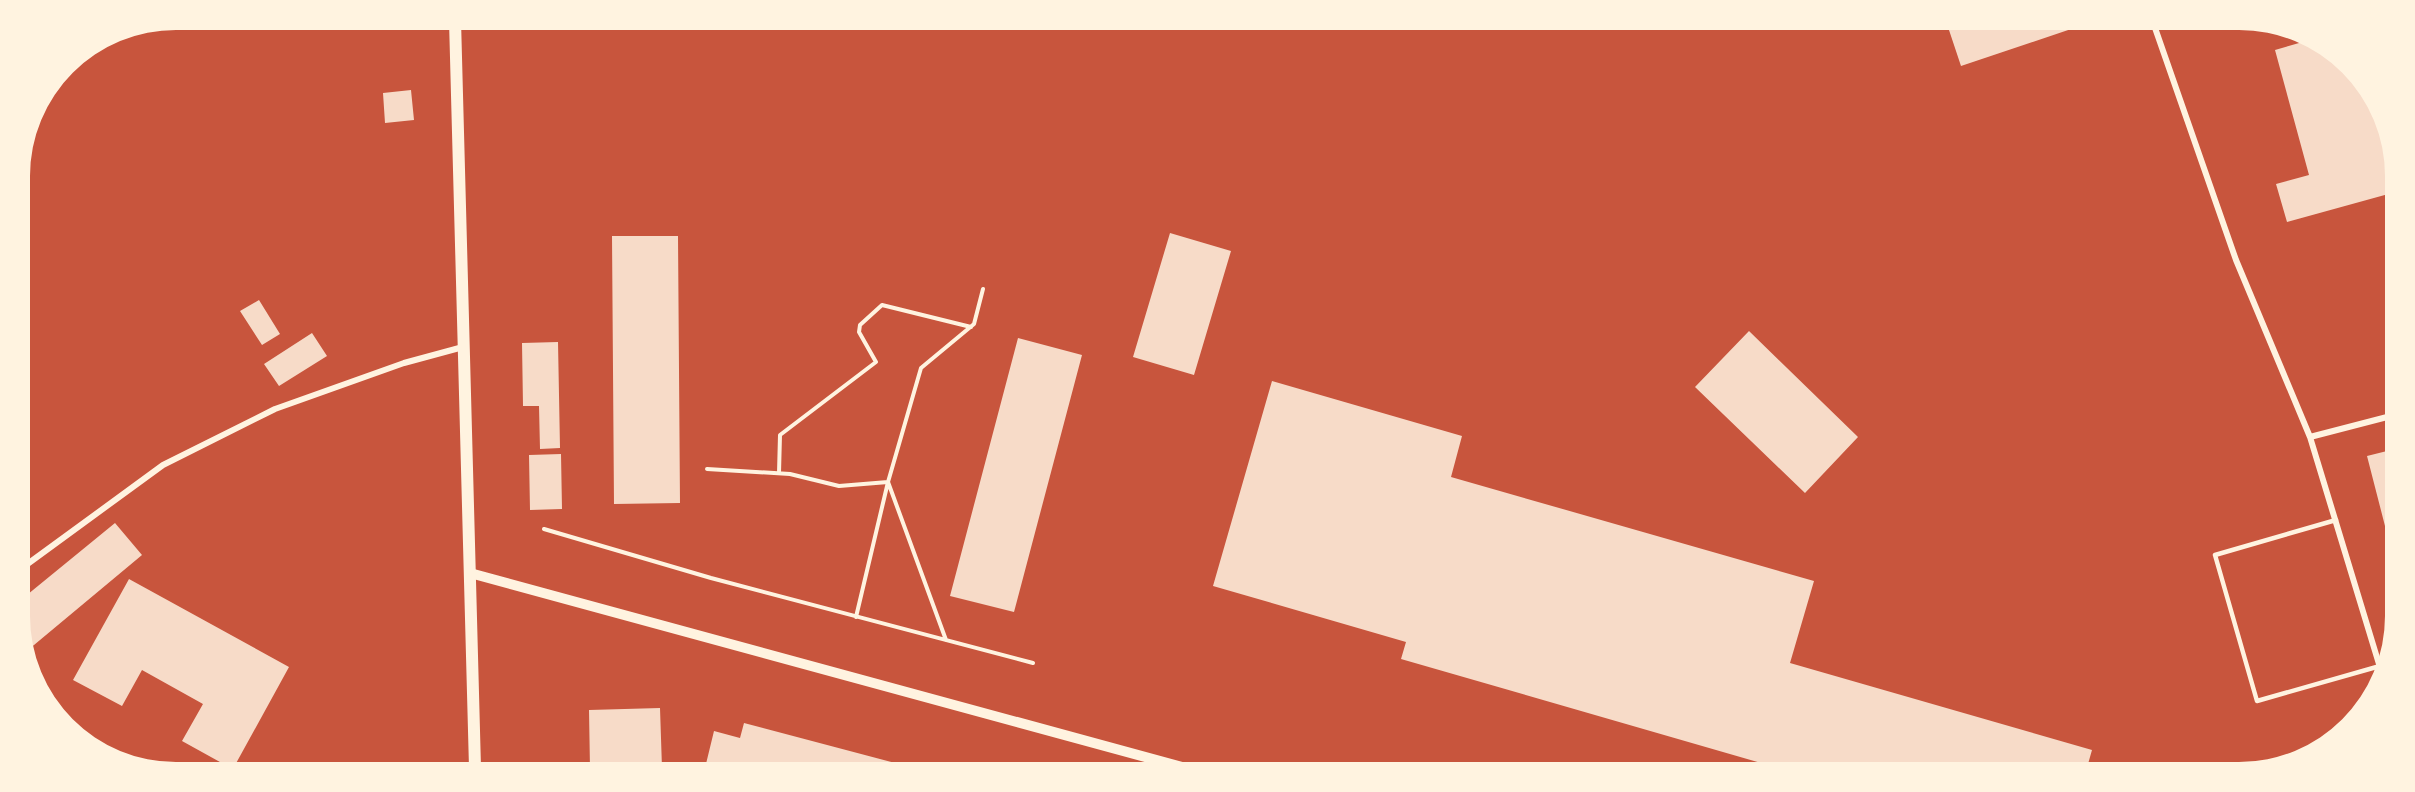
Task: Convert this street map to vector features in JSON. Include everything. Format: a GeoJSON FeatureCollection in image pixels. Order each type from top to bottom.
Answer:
{"type":"FeatureCollection","features":[{"type":"Feature","properties":{"kind":"main road"},"geometry":{"type":"LineString","coordinates":[[455,30],[475,762]]}},
{"type":"Feature","properties":{"kind":"street"},"geometry":{"type":"LineString","coordinates":[[2156,30],[2236,260],[2310,437],[2378,659]]}},
{"type":"Feature","properties":{"kind":"street"},"geometry":{"type":"LineString","coordinates":[[30,562],[163,465],[265,414],[404,363],[464,346]]}},
{"type":"Feature","properties":{"kind":"street"},"geometry":{"type":"LineString","coordinates":[[2310,437],[2385,418]]}},
{"type":"Feature","properties":{"kind":"street"},"geometry":{"type":"LineString","coordinates":[[470,573],[1152,762]]}},
{"type":"Feature","properties":{"kind":"lane"},"geometry":{"type":"LineString","coordinates":[[2336,520],[2215,555],[2257,701],[2375,667]]}},
{"type":"Feature","properties":{"kind":"path"},"geometry":{"type":"LineString","coordinates":[[856,617],[888,482],[921,368],[974,324],[983,289]]}},
{"type":"Feature","properties":{"kind":"path"},"geometry":{"type":"LineString","coordinates":[[779,473],[780,435],[876,362],[859,332],[860,325],[882,305],[970,327]]}},
{"type":"Feature","properties":{"kind":"path"},"geometry":{"type":"LineString","coordinates":[[707,469],[779,473],[839,486],[888,482]]}},
{"type":"Feature","properties":{"kind":"path"},"geometry":{"type":"LineString","coordinates":[[888,482],[946,640]]}},
{"type":"Feature","properties":{"kind":"path"},"geometry":{"type":"LineString","coordinates":[[544,529],[711,578],[1033,663]]}},
{"type":"Feature","properties":{"kind":"building"},"geometry":{"type":"Polygon","coordinates":[[[1949,30],[2068,30],[1961,66],[1949,30]]]}},
{"type":"Feature","properties":{"kind":"building"},"geometry":{"type":"Polygon","coordinates":[[[2299,43],[2320,55],[2349,80],[2370,112],[2377,129],[2384,157],[2385,195],[2287,222],[2276,184],[2309,175],[2275,50],[2299,43]]]}},
{"type":"Feature","properties":{"kind":"building"},"geometry":{"type":"Polygon","coordinates":[[[411,90],[414,120],[385,123],[383,93],[411,90]]]}},
{"type":"Feature","properties":{"kind":"building"},"geometry":{"type":"Polygon","coordinates":[[[1170,233],[1231,251],[1194,375],[1133,357],[1170,233]]]}},
{"type":"Feature","properties":{"kind":"building"},"geometry":{"type":"Polygon","coordinates":[[[612,236],[678,236],[680,503],[614,504],[612,236]]]}},
{"type":"Feature","properties":{"kind":"building"},"geometry":{"type":"Polygon","coordinates":[[[259,300],[280,334],[262,345],[240,311],[259,300]]]}},
{"type":"Feature","properties":{"kind":"building"},"geometry":{"type":"Polygon","coordinates":[[[1749,331],[1858,437],[1805,493],[1695,387],[1749,331]]]}},
{"type":"Feature","properties":{"kind":"building"},"geometry":{"type":"Polygon","coordinates":[[[312,333],[327,356],[279,386],[264,364],[312,333]]]}},
{"type":"Feature","properties":{"kind":"building"},"geometry":{"type":"Polygon","coordinates":[[[1018,338],[1082,355],[1014,612],[950,596],[1018,338]]]}},
{"type":"Feature","properties":{"kind":"building"},"geometry":{"type":"Polygon","coordinates":[[[558,342],[560,448],[540,449],[539,406],[523,406],[522,343],[558,342]]]}},
{"type":"Feature","properties":{"kind":"building"},"geometry":{"type":"Polygon","coordinates":[[[1272,381],[1462,436],[1451,477],[1814,581],[1790,663],[2092,750],[2089,762],[1758,762],[1401,659],[1406,642],[1213,586],[1272,381]]]}},
{"type":"Feature","properties":{"kind":"building"},"geometry":{"type":"Polygon","coordinates":[[[2385,452],[2385,526],[2367,456],[2385,452]]]}},
{"type":"Feature","properties":{"kind":"building"},"geometry":{"type":"Polygon","coordinates":[[[561,454],[562,509],[530,510],[529,455],[561,454]]]}},
{"type":"Feature","properties":{"kind":"building"},"geometry":{"type":"Polygon","coordinates":[[[115,523],[142,555],[33,646],[30,625],[30,592],[115,523]]]}},
{"type":"Feature","properties":{"kind":"building"},"geometry":{"type":"Polygon","coordinates":[[[129,579],[289,667],[237,762],[220,762],[182,741],[203,704],[142,670],[122,706],[73,680],[129,579]]]}},
{"type":"Feature","properties":{"kind":"building"},"geometry":{"type":"Polygon","coordinates":[[[660,708],[662,762],[590,762],[589,710],[660,708]]]}},
{"type":"Feature","properties":{"kind":"building"},"geometry":{"type":"Polygon","coordinates":[[[744,723],[891,762],[706,762],[714,731],[740,738],[744,723]]]}}]}
